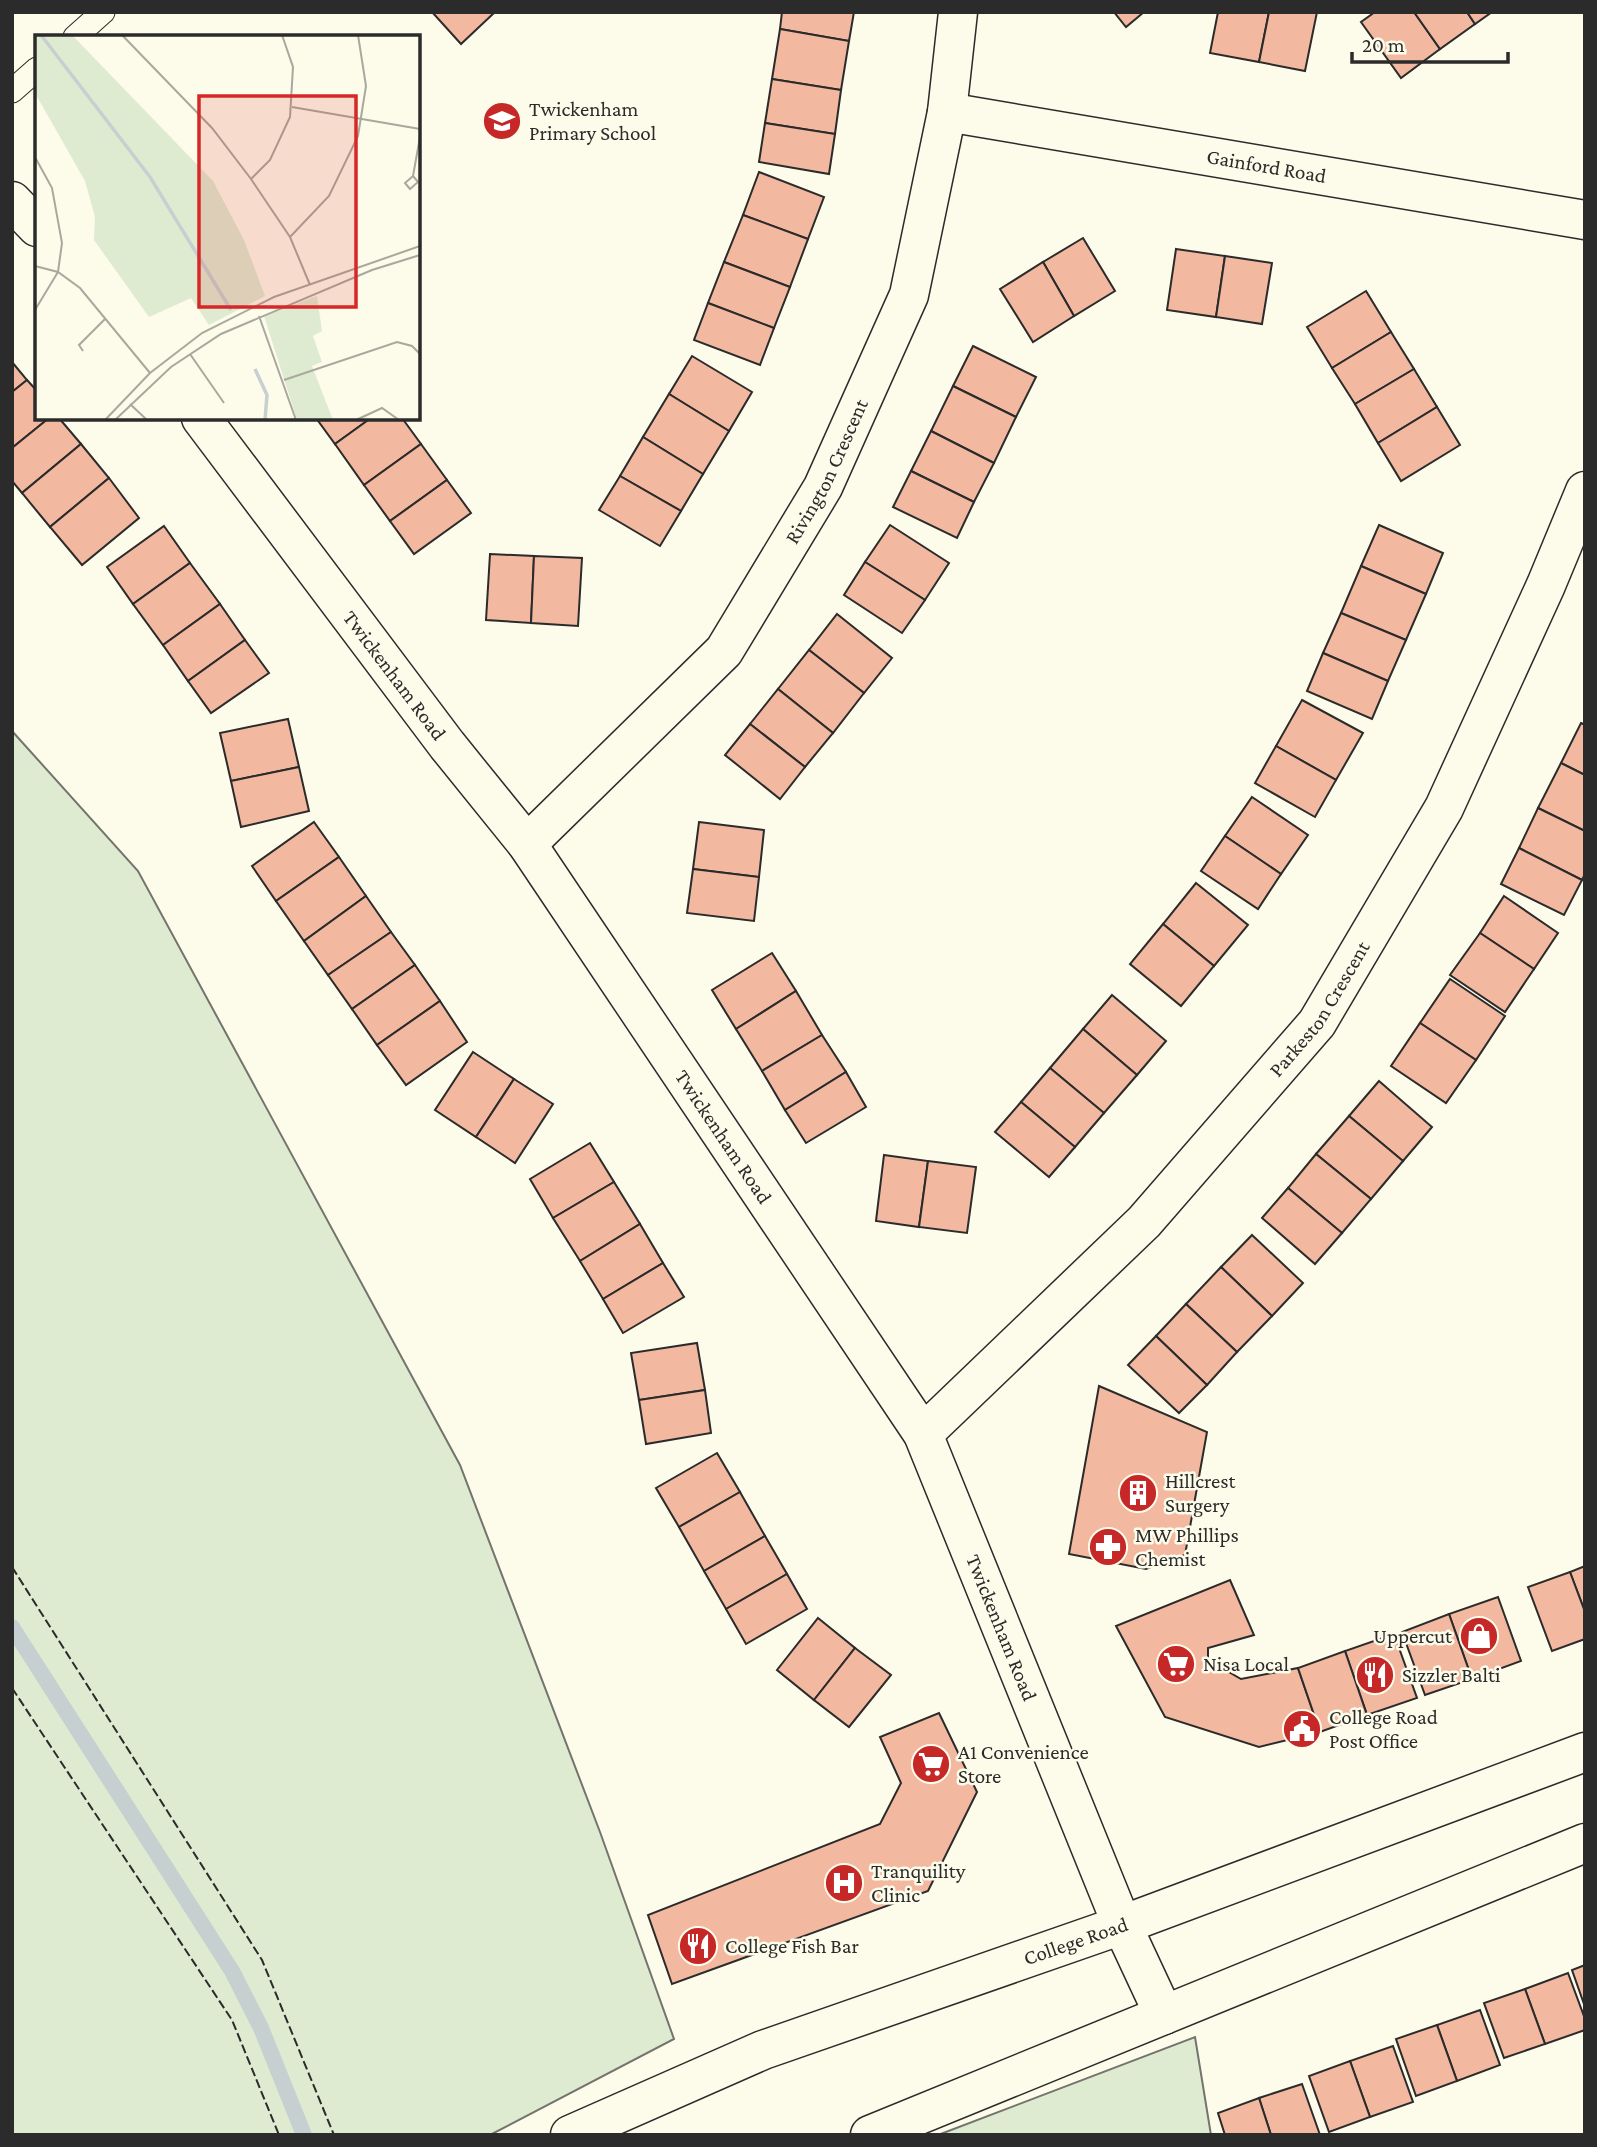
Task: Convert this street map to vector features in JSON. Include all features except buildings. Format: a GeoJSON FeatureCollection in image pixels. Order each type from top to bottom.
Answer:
{"type":"FeatureCollection","features":[{"type":"Feature","properties":{"kind":"street","name":"Rivington Crescent"},"geometry":{"type":"LineString","coordinates":[[527,844],[724,651],[823,487],[909,295],[947,112],[958,12]]}},
{"type":"Feature","properties":{"kind":"street","name":"Gainford Road"},"geometry":{"type":"LineString","coordinates":[[947,112],[1585,220]]}},
{"type":"Feature","properties":{"kind":"street"},"geometry":{"type":"LineString","coordinates":[[12,201],[35,225]]}},
{"type":"Feature","properties":{"kind":"street","name":"Twickenham Road"},"geometry":{"type":"LineString","coordinates":[[203,420],[447,745],[527,844],[923,1434],[1122,1925],[1164,2015]]}},
{"type":"Feature","properties":{"kind":"street","name":"Parkeston Crescent"},"geometry":{"type":"LineString","coordinates":[[923,1434],[1144,1222],[1317,1023],[1444,808],[1546,585],[1585,491]]}},
{"type":"Feature","properties":{"kind":"street","name":"College Road"},"geometry":{"type":"LineString","coordinates":[[570,2135],[763,2050],[1122,1925],[1585,1752]]}},
{"type":"Feature","properties":{"kind":"street"},"geometry":{"type":"LineString","coordinates":[[870,2135],[1585,1843]]}},
{"type":"Feature","properties":{"kind":"lane"},"geometry":{"type":"LineString","coordinates":[[77,35],[103,12]]}},
{"type":"Feature","properties":{"kind":"lane"},"geometry":{"type":"LineString","coordinates":[[12,90],[35,71]]}},
{"type":"Feature","properties":{"kind":"green space"},"geometry":{"type":"Polygon","coordinates":[[[12,731],[138,871],[460,1465],[600,1832],[674,2039],[490,2135],[12,2135],[12,731]]]}},
{"type":"Feature","properties":{"kind":"green space"},"geometry":{"type":"Polygon","coordinates":[[[1195,2037],[1211,2135],[938,2135],[1195,2037]]]}},
{"type":"Feature","properties":{"kind":"waterway"},"geometry":{"type":"LineString","coordinates":[[12,1627],[232,1971],[261,2028],[304,2135]]}},
{"type":"Feature","properties":{"kind":"fence"},"geometry":{"type":"LineString","coordinates":[[12,1567],[262,1960],[334,2135]]}},
{"type":"Feature","properties":{"kind":"fence"},"geometry":{"type":"LineString","coordinates":[[12,1688],[232,2020],[279,2135]]}},
{"type":"Feature","properties":{"kind":"place","name":"Twickenham Primary School"},"geometry":{"type":"Point","coordinates":[502,121]}},
{"type":"Feature","properties":{"kind":"place","name":"Hillcrest Surgery"},"geometry":{"type":"Point","coordinates":[1138,1493]}},
{"type":"Feature","properties":{"kind":"place","name":"MW Phillips Chemist"},"geometry":{"type":"Point","coordinates":[1108,1547]}},
{"type":"Feature","properties":{"kind":"place","name":"Uppercut"},"geometry":{"type":"Point","coordinates":[1479,1636]}},
{"type":"Feature","properties":{"kind":"place","name":"Nisa Local"},"geometry":{"type":"Point","coordinates":[1176,1664]}},
{"type":"Feature","properties":{"kind":"place","name":"Sizzler Balti"},"geometry":{"type":"Point","coordinates":[1375,1675]}},
{"type":"Feature","properties":{"kind":"place","name":"College Road Post Office"},"geometry":{"type":"Point","coordinates":[1302,1729]}},
{"type":"Feature","properties":{"kind":"place","name":"A1 Convenience Store"},"geometry":{"type":"Point","coordinates":[931,1764]}},
{"type":"Feature","properties":{"kind":"place","name":"Tranquility Clinic"},"geometry":{"type":"Point","coordinates":[844,1883]}},
{"type":"Feature","properties":{"kind":"place","name":"College Fish Bar"},"geometry":{"type":"Point","coordinates":[698,1946]}}]}
